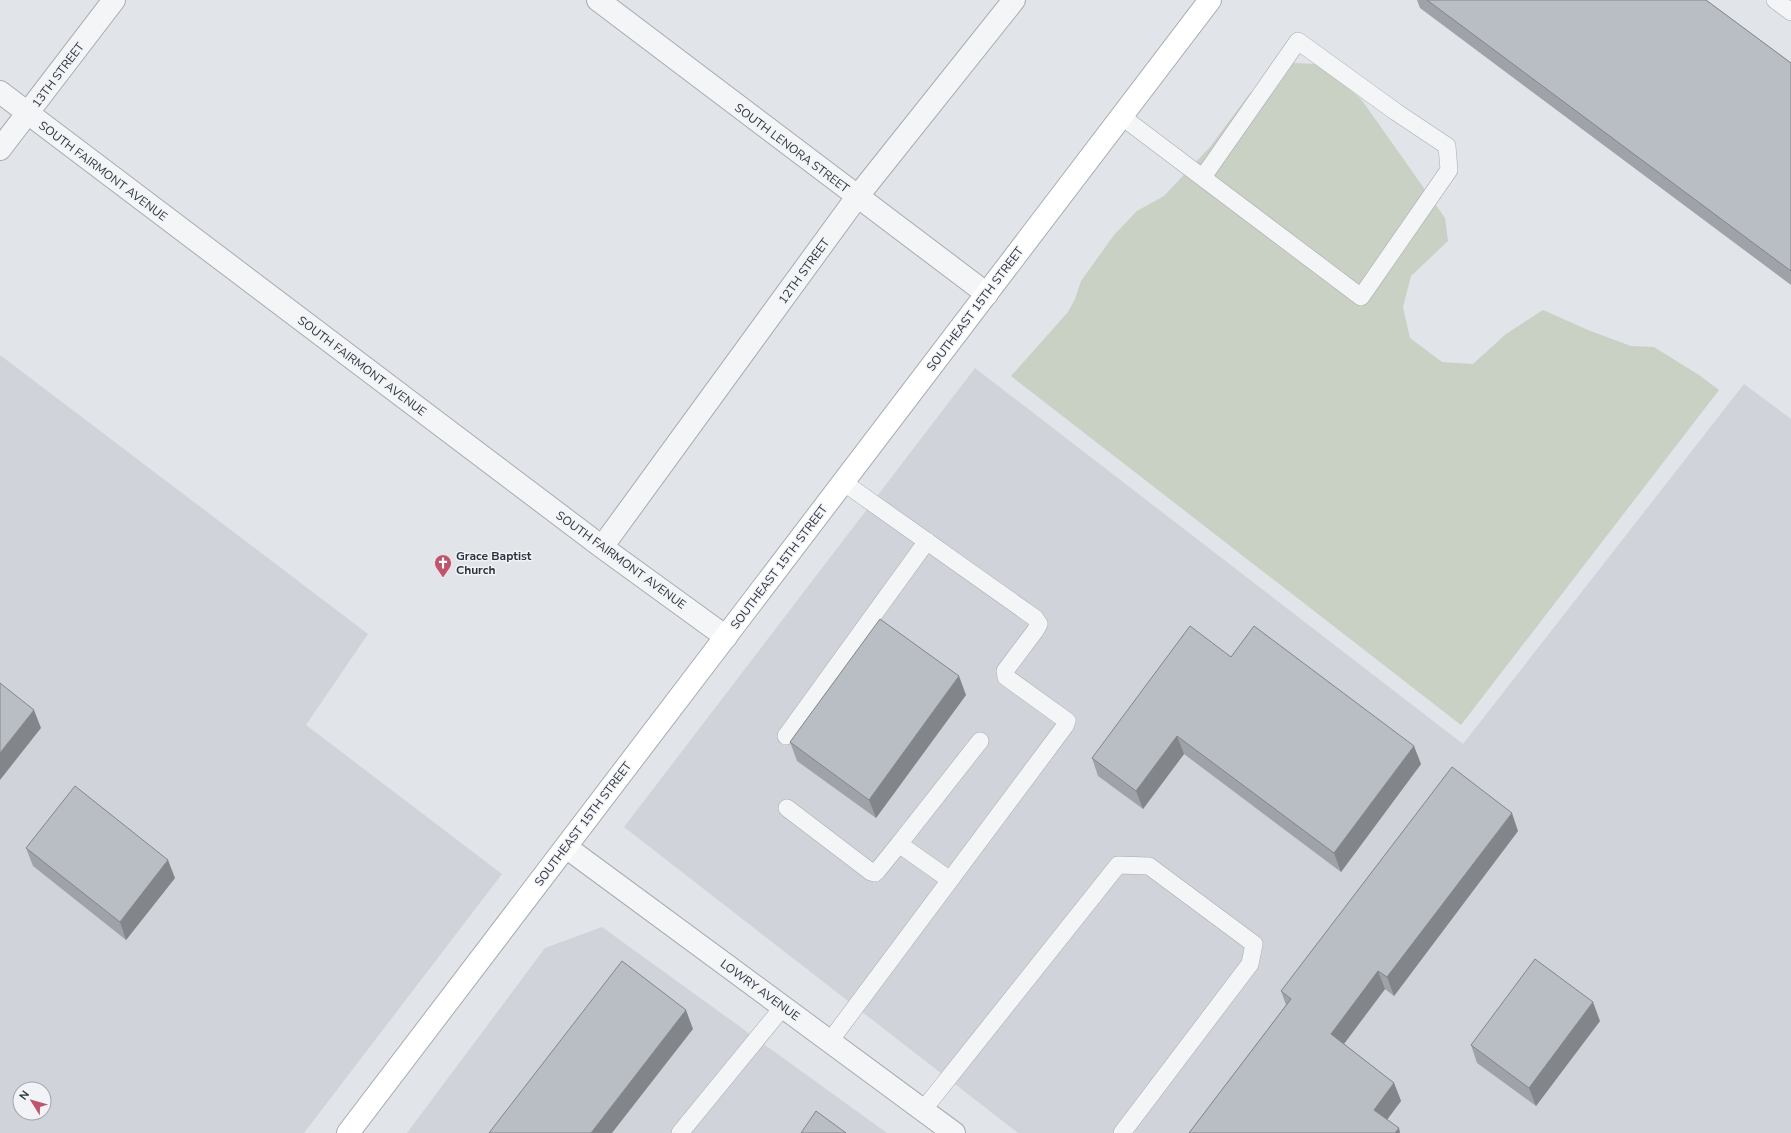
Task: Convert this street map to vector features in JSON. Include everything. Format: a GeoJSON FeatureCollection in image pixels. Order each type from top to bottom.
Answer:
{"type":"FeatureCollection","features":[{"type":"Feature","properties":{"kind":"main road","name":"SOUTHEAST 15TH STREET"},"geometry":{"type":"LineString","coordinates":[[348,1133],[1210,0]]}},
{"type":"Feature","properties":{"kind":"street","name":"13TH STREET"},"geometry":{"type":"LineString","coordinates":[[0,149],[114,0]]}},
{"type":"Feature","properties":{"kind":"street","name":"SOUTH LENORA STREET"},"geometry":{"type":"LineString","coordinates":[[598,0],[987,294]]}},
{"type":"Feature","properties":{"kind":"street","name":"12TH STREET"},"geometry":{"type":"LineString","coordinates":[[602,547],[857,197],[1014,0]]}},
{"type":"Feature","properties":{"kind":"street","name":"SOUTH FAIRMONT AVENUE"},"geometry":{"type":"LineString","coordinates":[[0,92],[602,547],[726,637]]}},
{"type":"Feature","properties":{"kind":"street","name":"LOWRY AVENUE"},"geometry":{"type":"LineString","coordinates":[[566,847],[954,1133]]}},
{"type":"Feature","properties":{"kind":"lane"},"geometry":{"type":"LineString","coordinates":[[1775,0],[1791,12]]}},
{"type":"Feature","properties":{"kind":"lane"},"geometry":{"type":"LineString","coordinates":[[1122,116],[1361,297],[1449,170],[1447,146],[1396,112],[1298,41],[1203,177]]}},
{"type":"Feature","properties":{"kind":"lane"},"geometry":{"type":"LineString","coordinates":[[830,1041],[1065,726],[1067,721],[1006,677],[1005,671],[1039,624],[1035,618],[844,482]]}},
{"type":"Feature","properties":{"kind":"lane"},"geometry":{"type":"LineString","coordinates":[[786,736],[927,542]]}},
{"type":"Feature","properties":{"kind":"lane"},"geometry":{"type":"LineString","coordinates":[[787,808],[871,872],[875,873],[980,741]]}},
{"type":"Feature","properties":{"kind":"lane"},"geometry":{"type":"LineString","coordinates":[[899,844],[950,880]]}},
{"type":"Feature","properties":{"kind":"lane"},"geometry":{"type":"LineString","coordinates":[[923,1110],[1118,865],[1149,866],[1254,944],[1250,964],[1122,1133]]}},
{"type":"Feature","properties":{"kind":"lane"},"geometry":{"type":"LineString","coordinates":[[680,1133],[783,1007]]}},
{"type":"Feature","properties":{"kind":"shaded area"},"geometry":{"type":"Polygon","coordinates":[[[0,355],[368,634],[306,725],[502,874],[304,1133],[0,1133],[0,355]]]}},
{"type":"Feature","properties":{"kind":"shaded area"},"geometry":{"type":"Polygon","coordinates":[[[975,368],[1463,744],[1744,384],[1791,419],[1791,1133],[1018,1133],[624,827],[975,368]]]}},
{"type":"Feature","properties":{"kind":"shaded area"},"geometry":{"type":"Polygon","coordinates":[[[602,927],[887,1133],[407,1133],[545,948],[602,927]]]}},
{"type":"Feature","properties":{"kind":"green space"},"geometry":{"type":"Polygon","coordinates":[[[1291,63],[1319,64],[1361,99],[1445,218],[1448,241],[1411,276],[1403,307],[1410,338],[1442,362],[1473,364],[1506,334],[1543,310],[1588,330],[1631,346],[1654,347],[1699,375],[1719,390],[1461,725],[1011,376],[1068,312],[1075,299],[1081,281],[1114,235],[1137,211],[1164,196],[1210,147],[1250,93],[1291,63]]]}},
{"type":"Feature","properties":{"kind":"building"},"geometry":{"type":"Polygon","coordinates":[[[1427,0],[1706,0],[1791,63],[1791,271],[1427,0]]]}},
{"type":"Feature","properties":{"kind":"building"},"geometry":{"type":"Polygon","coordinates":[[[880,619],[959,676],[869,800],[790,742],[880,619]]]}},
{"type":"Feature","properties":{"kind":"building"},"geometry":{"type":"Polygon","coordinates":[[[1190,626],[1231,657],[1254,626],[1414,746],[1334,853],[1177,736],[1136,791],[1092,758],[1190,626]]]}},
{"type":"Feature","properties":{"kind":"building"},"geometry":{"type":"Polygon","coordinates":[[[0,683],[34,710],[0,753],[0,683]]]}},
{"type":"Feature","properties":{"kind":"building"},"geometry":{"type":"Polygon","coordinates":[[[1452,767],[1512,813],[1387,977],[1378,971],[1331,1034],[1394,1083],[1374,1110],[1399,1128],[1395,1133],[1189,1133],[1291,999],[1281,991],[1452,767]]]}},
{"type":"Feature","properties":{"kind":"building"},"geometry":{"type":"Polygon","coordinates":[[[75,786],[168,860],[120,922],[26,848],[75,786]]]}},
{"type":"Feature","properties":{"kind":"building"},"geometry":{"type":"Polygon","coordinates":[[[1535,959],[1593,1002],[1529,1088],[1471,1045],[1535,959]]]}},
{"type":"Feature","properties":{"kind":"building"},"geometry":{"type":"Polygon","coordinates":[[[622,961],[686,1010],[591,1133],[489,1133],[622,961]]]}},
{"type":"Feature","properties":{"kind":"building"},"geometry":{"type":"Polygon","coordinates":[[[816,1111],[846,1133],[801,1133],[816,1111]]]}},
{"type":"Feature","properties":{"kind":"place","name":"Grace Baptist Church"},"geometry":{"type":"Point","coordinates":[443,578]}}]}
